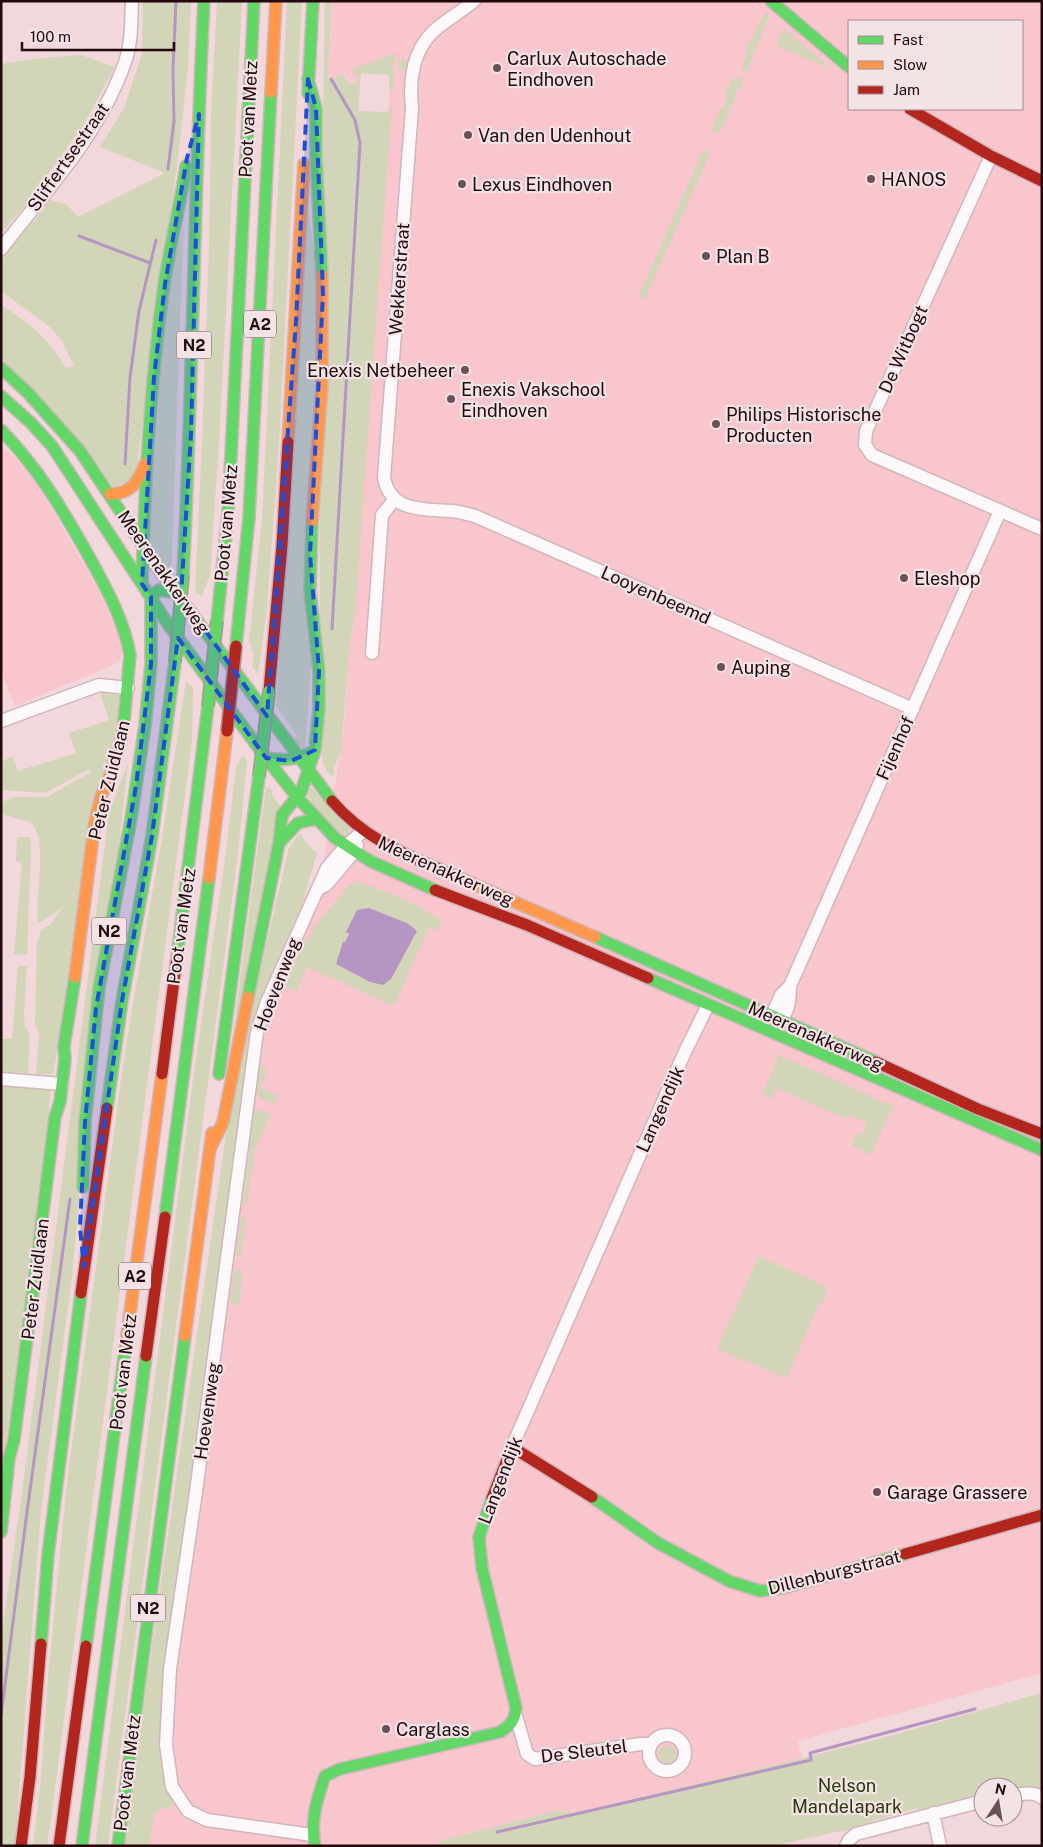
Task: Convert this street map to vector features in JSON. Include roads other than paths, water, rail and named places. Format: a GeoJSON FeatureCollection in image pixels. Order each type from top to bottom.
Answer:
{"type":"FeatureCollection","features":[{"type":"Feature","properties":{"kind":"main road","name":"N2"},"geometry":{"type":"LineString","coordinates":[[21,1846],[30,1777],[48,1555],[84,1267],[122,1001],[152,836],[175,662],[183,575],[191,434],[199,114],[204,1]]}},
{"type":"Feature","properties":{"kind":"main road","name":"Poot van Metz"},"geometry":{"type":"LineString","coordinates":[[60,1846],[192,844],[218,621],[230,488],[254,1]]}},
{"type":"Feature","properties":{"kind":"main road","name":"Poot van Metz"},"geometry":{"type":"LineString","coordinates":[[82,1846],[213,848],[250,517],[276,1]]}},
{"type":"Feature","properties":{"kind":"main road"},"geometry":{"type":"LineString","coordinates":[[218,1083],[260,776],[282,545],[296,330],[313,1]]}},
{"type":"Feature","properties":{"kind":"main road"},"geometry":{"type":"LineString","coordinates":[[771,1],[848,66]]}},
{"type":"Feature","properties":{"kind":"main road"},"geometry":{"type":"LineString","coordinates":[[297,797],[304,786],[315,750],[319,708],[319,671],[310,591],[310,554],[322,385],[323,294],[316,155],[316,108],[308,79]]}},
{"type":"Feature","properties":{"kind":"main road"},"geometry":{"type":"LineString","coordinates":[[912,110],[991,156],[1042,181]]}},
{"type":"Feature","properties":{"kind":"main road","name":"N2"},"geometry":{"type":"LineString","coordinates":[[144,547],[148,456],[156,352],[165,284],[187,158],[199,114]]}},
{"type":"Feature","properties":{"kind":"main road","name":"Meerenakkerweg"},"geometry":{"type":"LineString","coordinates":[[1,368],[28,393],[80,451],[144,547],[299,759],[337,808],[363,831],[393,849],[777,1017],[978,1109],[1042,1134]]}},
{"type":"Feature","properties":{"kind":"main road","name":"Meerenakkerweg"},"geometry":{"type":"LineString","coordinates":[[1,396],[31,423],[52,446],[168,624],[266,758],[316,819],[335,838],[350,849],[370,861],[456,899],[527,925],[1042,1150]]}},
{"type":"Feature","properties":{"kind":"main road","name":"Peter Zuidlaan"},"geometry":{"type":"LineString","coordinates":[[1,430],[40,474],[101,578],[121,623],[128,642],[130,655],[123,731],[119,750],[101,797],[95,821],[72,997],[64,1046],[58,1058],[58,1083],[52,1102],[55,1117],[14,1440],[16,1460],[6,1490],[1,1532]]}},
{"type":"Feature","properties":{"kind":"main road","name":"N2"},"geometry":{"type":"LineString","coordinates":[[110,494],[121,494],[133,488],[139,480],[148,456]]}},
{"type":"Feature","properties":{"kind":"main road"},"geometry":{"type":"LineString","coordinates":[[142,584],[144,547]]}},
{"type":"Feature","properties":{"kind":"main road"},"geometry":{"type":"LineString","coordinates":[[151,597],[154,592],[160,589],[178,593]]}},
{"type":"Feature","properties":{"kind":"main road","name":"N2"},"geometry":{"type":"LineString","coordinates":[[82,1197],[85,1122],[99,988],[131,818],[147,710],[151,664],[151,597]]}},
{"type":"Feature","properties":{"kind":"main road"},"geometry":{"type":"LineString","coordinates":[[266,758],[291,761],[299,759],[315,750]]}},
{"type":"Feature","properties":{"kind":"main road","name":"N2"},"geometry":{"type":"LineString","coordinates":[[210,1149],[223,1122],[279,843],[282,815],[297,797]]}},
{"type":"Feature","properties":{"kind":"main road"},"geometry":{"type":"LineString","coordinates":[[279,843],[297,824],[309,819],[316,819]]}},
{"type":"Feature","properties":{"kind":"main road","name":"Poot van Metz"},"geometry":{"type":"LineString","coordinates":[[118,1846],[216,1102]]}},
{"type":"Feature","properties":{"kind":"main road","name":"N2"},"geometry":{"type":"LineString","coordinates":[[81,1212],[80,1228],[84,1267]]}},
{"type":"Feature","properties":{"kind":"main road","name":"Dillenburgstraat"},"geometry":{"type":"LineString","coordinates":[[512,1447],[606,1506],[658,1543],[730,1581],[760,1591],[783,1588],[1042,1515]]}},
{"type":"Feature","properties":{"kind":"main road","name":"Langendijk"},"geometry":{"type":"LineString","coordinates":[[512,1447],[485,1515],[479,1538],[482,1568],[516,1708],[516,1716]]}},
{"type":"Feature","properties":{"kind":"main road","name":"Peter Zuidlaan"},"geometry":{"type":"LineString","coordinates":[[1,1540],[7,1525],[6,1490]]}},
{"type":"Feature","properties":{"kind":"main road"},"geometry":{"type":"LineString","coordinates":[[314,1841],[319,1791],[325,1776],[340,1769],[500,1732],[510,1726],[516,1716]]}},
{"type":"Feature","properties":{"kind":"street","name":"Sliffertsestraat"},"geometry":{"type":"LineString","coordinates":[[1,249],[88,135],[110,98],[126,61],[130,38],[132,1]]}},
{"type":"Feature","properties":{"kind":"street","name":"Wekkerstraat"},"geometry":{"type":"LineString","coordinates":[[395,499],[387,487],[384,478],[412,108],[411,79],[416,61],[432,33],[474,1]]}},
{"type":"Feature","properties":{"kind":"street","name":"De Witbogt"},"geometry":{"type":"LineString","coordinates":[[991,156],[866,431],[865,445],[872,455],[1042,529]]}},
{"type":"Feature","properties":{"kind":"street"},"geometry":{"type":"LineString","coordinates":[[372,653],[382,515],[395,499]]}},
{"type":"Feature","properties":{"kind":"street","name":"Looyenbeemd"},"geometry":{"type":"LineString","coordinates":[[395,499],[410,507],[455,511],[475,516],[913,709]]}},
{"type":"Feature","properties":{"kind":"street","name":"Fijenhof"},"geometry":{"type":"LineString","coordinates":[[777,1017],[786,1014],[790,998],[790,986],[1000,511]]}},
{"type":"Feature","properties":{"kind":"street"},"geometry":{"type":"LineString","coordinates":[[1,721],[99,685],[128,688]]}},
{"type":"Feature","properties":{"kind":"street","name":"Hoevenweg"},"geometry":{"type":"LineString","coordinates":[[314,1841],[207,1820],[188,1811],[172,1787],[166,1745],[170,1669],[196,1492],[257,1032],[267,1002],[326,868],[350,849],[363,831]]}},
{"type":"Feature","properties":{"kind":"street","name":"Langendijk"},"geometry":{"type":"LineString","coordinates":[[512,1447],[683,1056],[708,1005]]}},
{"type":"Feature","properties":{"kind":"street"},"geometry":{"type":"LineString","coordinates":[[1,1078],[58,1083]]}},
{"type":"Feature","properties":{"kind":"street","name":"De Sleutel"},"geometry":{"type":"LineString","coordinates":[[516,1716],[528,1754],[535,1759],[651,1744]]}},
{"type":"Feature","properties":{"kind":"street"},"geometry":{"type":"LineString","coordinates":[[1023,1793],[1039,1795],[1042,1798]]}},
{"type":"Feature","properties":{"kind":"street"},"geometry":{"type":"LineString","coordinates":[[846,1846],[849,1840],[856,1834],[973,1803]]}},
{"type":"Feature","properties":{"kind":"street"},"geometry":{"type":"LineString","coordinates":[[933,1813],[940,1846]]}},
{"type":"Feature","properties":{"kind":"waterway"},"geometry":{"type":"LineString","coordinates":[[168,169],[174,121],[173,70],[176,1]]}},
{"type":"Feature","properties":{"kind":"waterway"},"geometry":{"type":"LineString","coordinates":[[331,79],[355,120],[360,143],[332,629]]}},
{"type":"Feature","properties":{"kind":"waterway"},"geometry":{"type":"LineString","coordinates":[[79,236],[150,263]]}},
{"type":"Feature","properties":{"kind":"waterway"},"geometry":{"type":"LineString","coordinates":[[125,464],[130,377],[139,311],[156,240]]}},
{"type":"Feature","properties":{"kind":"waterway"},"geometry":{"type":"LineString","coordinates":[[1,1716],[70,1199]]}},
{"type":"Feature","properties":{"kind":"waterway"},"geometry":{"type":"LineString","coordinates":[[497,1832],[811,1760],[810,1753],[975,1709]]}},
{"type":"Feature","properties":{"kind":"place","name":"Carlux Autoschade Eindhoven"},"geometry":{"type":"Point","coordinates":[497,68]}},
{"type":"Feature","properties":{"kind":"place","name":"Van den Udenhout"},"geometry":{"type":"Point","coordinates":[468,135]}},
{"type":"Feature","properties":{"kind":"place","name":"HANOS"},"geometry":{"type":"Point","coordinates":[871,179]}},
{"type":"Feature","properties":{"kind":"place","name":"Lexus Eindhoven"},"geometry":{"type":"Point","coordinates":[462,184]}},
{"type":"Feature","properties":{"kind":"place","name":"Plan B"},"geometry":{"type":"Point","coordinates":[706,256]}},
{"type":"Feature","properties":{"kind":"place","name":"Enexis Netbeheer"},"geometry":{"type":"Point","coordinates":[465,370]}},
{"type":"Feature","properties":{"kind":"place","name":"Enexis Vakschool Eindhoven"},"geometry":{"type":"Point","coordinates":[451,399]}},
{"type":"Feature","properties":{"kind":"place","name":"Philips Historische Producten"},"geometry":{"type":"Point","coordinates":[716,424]}},
{"type":"Feature","properties":{"kind":"place","name":"Eleshop"},"geometry":{"type":"Point","coordinates":[904,578]}},
{"type":"Feature","properties":{"kind":"place","name":"Auping"},"geometry":{"type":"Point","coordinates":[721,667]}},
{"type":"Feature","properties":{"kind":"place","name":"Garage Grassere"},"geometry":{"type":"Point","coordinates":[877,1492]}},
{"type":"Feature","properties":{"kind":"place","name":"Carglass"},"geometry":{"type":"Point","coordinates":[386,1729]}},
{"type":"Feature","properties":{"kind":"park label","name":"Nelson Mandelapark"},"geometry":{"type":"Point","coordinates":[847,1795]}}]}
